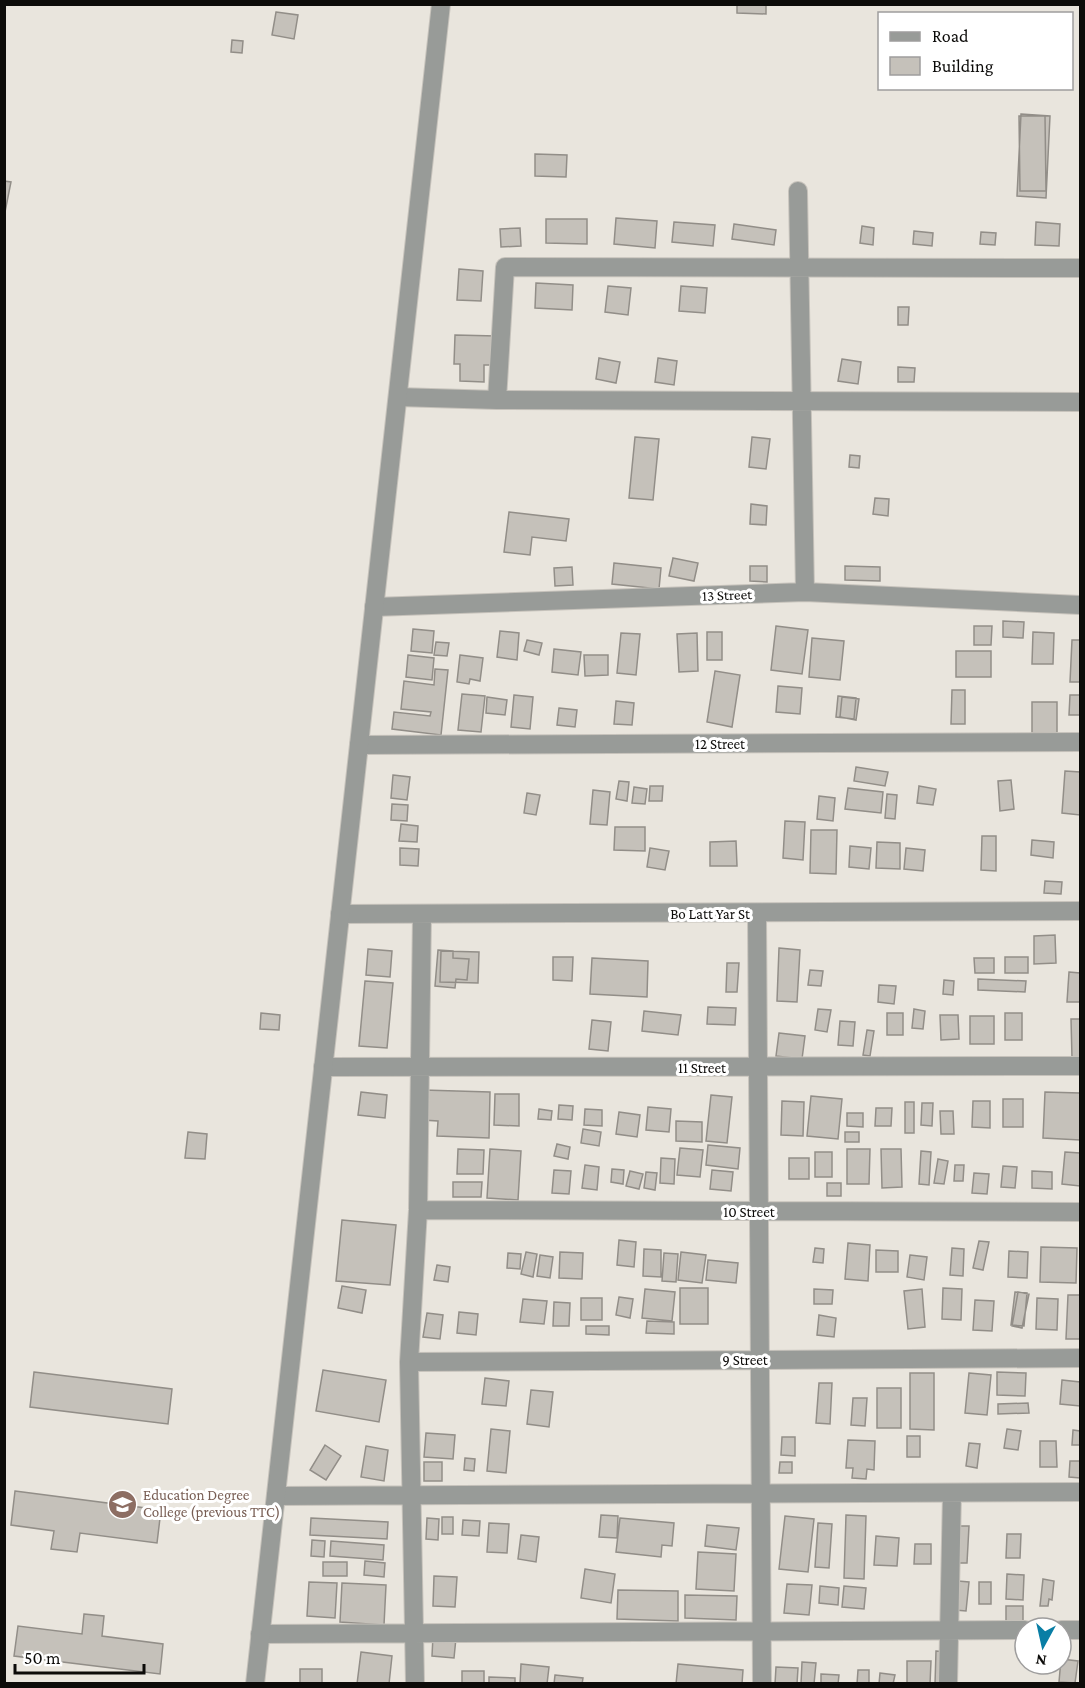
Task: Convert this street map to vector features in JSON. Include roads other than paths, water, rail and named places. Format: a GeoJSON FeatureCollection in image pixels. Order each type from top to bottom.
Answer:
{"type":"FeatureCollection","features":[{"type":"Feature","properties":{"kind":"street"},"geometry":{"type":"LineString","coordinates":[[255,1683],[441,4]]}},
{"type":"Feature","properties":{"kind":"street"},"geometry":{"type":"LineString","coordinates":[[798,191],[805,592]]}},
{"type":"Feature","properties":{"kind":"street"},"geometry":{"type":"LineString","coordinates":[[497,400],[505,267],[1080,268]]}},
{"type":"Feature","properties":{"kind":"street"},"geometry":{"type":"LineString","coordinates":[[398,397],[497,400],[1080,402]]}},
{"type":"Feature","properties":{"kind":"street","name":"13 Street"},"geometry":{"type":"LineString","coordinates":[[374,607],[805,592],[1080,605]]}},
{"type":"Feature","properties":{"kind":"street","name":"12 Street"},"geometry":{"type":"LineString","coordinates":[[359,745],[1080,742]]}},
{"type":"Feature","properties":{"kind":"street","name":"Bo Latt Yar St"},"geometry":{"type":"LineString","coordinates":[[340,914],[1080,911]]}},
{"type":"Feature","properties":{"kind":"street"},"geometry":{"type":"LineString","coordinates":[[415,1683],[416,1634],[409,1362],[418,1210],[422,914]]}},
{"type":"Feature","properties":{"kind":"street"},"geometry":{"type":"LineString","coordinates":[[757,914],[762,1683]]}},
{"type":"Feature","properties":{"kind":"street","name":"11 Street"},"geometry":{"type":"LineString","coordinates":[[323,1067],[1080,1066]]}},
{"type":"Feature","properties":{"kind":"street","name":"10 Street"},"geometry":{"type":"LineString","coordinates":[[418,1210],[759,1213],[1080,1212]]}},
{"type":"Feature","properties":{"kind":"street","name":"9 Street"},"geometry":{"type":"LineString","coordinates":[[409,1362],[1080,1358]]}},
{"type":"Feature","properties":{"kind":"street"},"geometry":{"type":"LineString","coordinates":[[276,1496],[1080,1492]]}},
{"type":"Feature","properties":{"kind":"street"},"geometry":{"type":"LineString","coordinates":[[948,1683],[952,1493]]}},
{"type":"Feature","properties":{"kind":"street"},"geometry":{"type":"LineString","coordinates":[[260,1634],[1013,1630]]}},
{"type":"Feature","properties":{"kind":"place","name":"Education Degree College (previous TTC)"},"geometry":{"type":"Point","coordinates":[122,1504]}}]}
